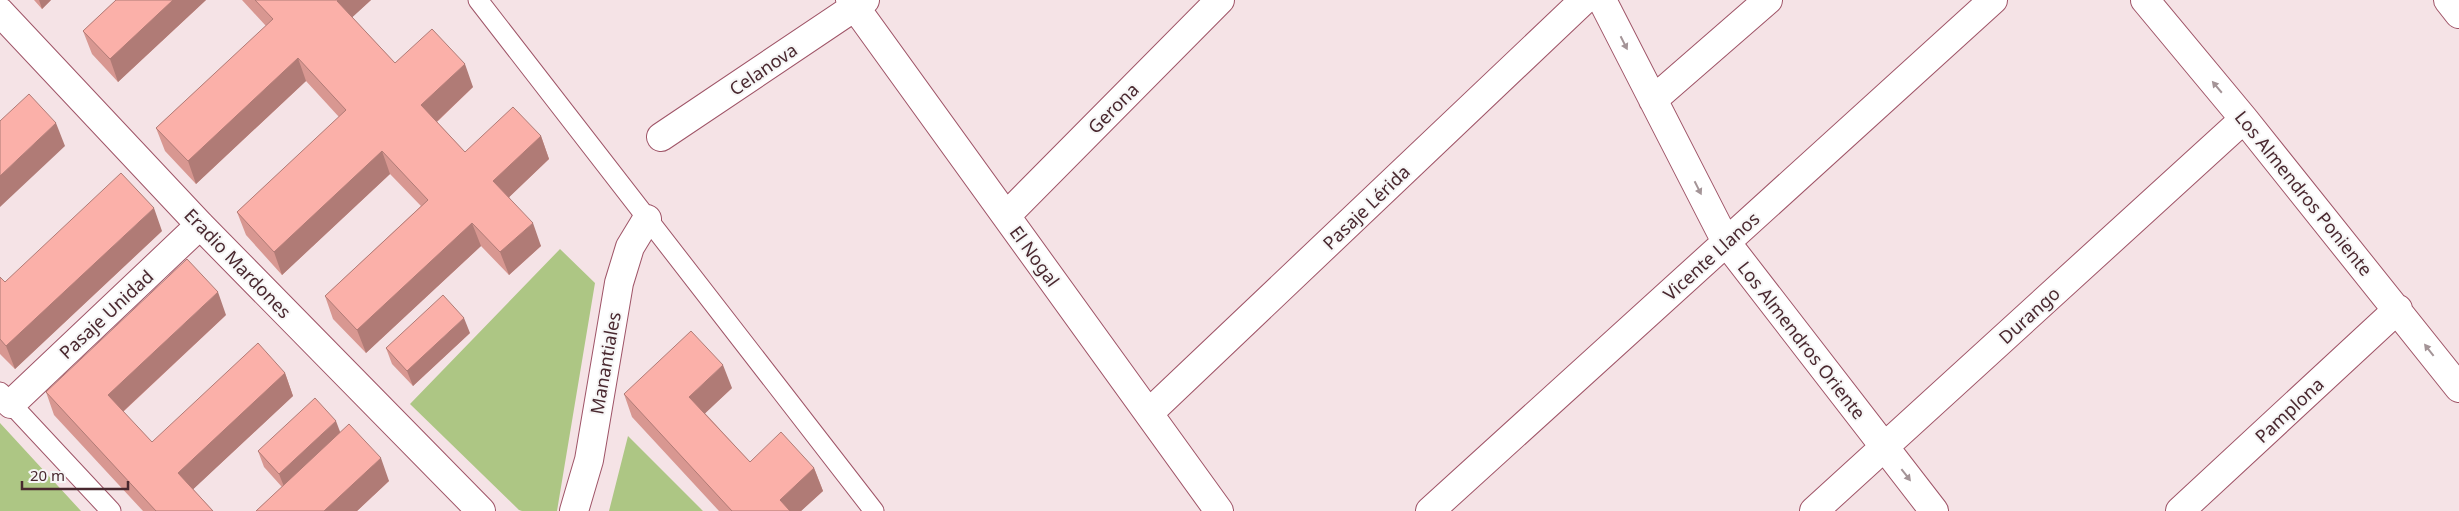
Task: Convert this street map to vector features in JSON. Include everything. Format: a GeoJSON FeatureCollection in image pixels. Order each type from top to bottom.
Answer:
{"type":"FeatureCollection","features":[{"type":"Feature","properties":{"kind":"street","name":"Gerona"},"geometry":{"type":"LineString","coordinates":[[1006,216],[1220,0]]}},
{"type":"Feature","properties":{"kind":"street","name":"Pasaje Lérida"},"geometry":{"type":"LineString","coordinates":[[1149,413],[1584,0]]}},
{"type":"Feature","properties":{"kind":"street","name":"Los Almendros Oriente"},"geometry":{"type":"LineString","coordinates":[[1602,0],[1726,242],[1934,511]]}},
{"type":"Feature","properties":{"kind":"street"},"geometry":{"type":"LineString","coordinates":[[1653,100],[1768,0]]}},
{"type":"Feature","properties":{"kind":"street","name":"Vicente Llanos"},"geometry":{"type":"LineString","coordinates":[[1430,511],[1993,0]]}},
{"type":"Feature","properties":{"kind":"street","name":"Los Almendros Poniente"},"geometry":{"type":"LineString","coordinates":[[2145,0],[2398,309],[2459,388]]}},
{"type":"Feature","properties":{"kind":"street"},"geometry":{"type":"LineString","coordinates":[[2448,0],[2459,14]]}},
{"type":"Feature","properties":{"kind":"street","name":"El Nogal"},"geometry":{"type":"LineString","coordinates":[[857,2],[1006,216],[1220,511]]}},
{"type":"Feature","properties":{"kind":"street","name":"Celanova"},"geometry":{"type":"LineString","coordinates":[[661,137],[857,2]]}},
{"type":"Feature","properties":{"kind":"street","name":"Eradio Mardones"},"geometry":{"type":"LineString","coordinates":[[0,12],[200,225],[480,511]]}},
{"type":"Feature","properties":{"kind":"street","name":"Durango"},"geometry":{"type":"LineString","coordinates":[[1814,511],[2244,119]]}},
{"type":"Feature","properties":{"kind":"street","name":"Manantiales"},"geometry":{"type":"LineString","coordinates":[[574,511],[589,460],[618,283],[630,247],[646,219]]}},
{"type":"Feature","properties":{"kind":"street","name":"Pasaje Unidad"},"geometry":{"type":"LineString","coordinates":[[5,398],[200,225]]}},
{"type":"Feature","properties":{"kind":"street","name":"Pamplona"},"geometry":{"type":"LineString","coordinates":[[2180,511],[2398,309]]}},
{"type":"Feature","properties":{"kind":"lane"},"geometry":{"type":"LineString","coordinates":[[478,0],[874,511]]}},
{"type":"Feature","properties":{"kind":"lane"},"geometry":{"type":"LineString","coordinates":[[5,398],[110,511]]}},
{"type":"Feature","properties":{"kind":"green space"},"geometry":{"type":"Polygon","coordinates":[[[560,249],[595,283],[557,511],[522,511],[410,404],[560,249]]]}},
{"type":"Feature","properties":{"kind":"green space"},"geometry":{"type":"Polygon","coordinates":[[[0,423],[81,511],[0,511],[0,423]]]}},
{"type":"Feature","properties":{"kind":"green space"},"geometry":{"type":"Polygon","coordinates":[[[628,436],[703,511],[609,511],[628,436]]]}},
{"type":"Feature","properties":{"kind":"building"},"geometry":{"type":"Polygon","coordinates":[[[116,0],[173,0],[110,59],[83,31],[116,0]]]}},
{"type":"Feature","properties":{"kind":"building"},"geometry":{"type":"Polygon","coordinates":[[[255,0],[338,0],[395,63],[432,29],[465,64],[421,105],[465,152],[513,107],[541,136],[493,181],[533,223],[500,252],[472,223],[357,330],[325,296],[428,200],[382,151],[274,252],[237,212],[346,110],[298,58],[188,161],[156,128],[273,19],[255,0]]]}},
{"type":"Feature","properties":{"kind":"building"},"geometry":{"type":"Polygon","coordinates":[[[29,94],[56,123],[0,176],[0,121],[29,94]]]}},
{"type":"Feature","properties":{"kind":"building"},"geometry":{"type":"Polygon","coordinates":[[[121,173],[154,208],[6,346],[0,339],[0,277],[5,282],[121,173]]]}},
{"type":"Feature","properties":{"kind":"building"},"geometry":{"type":"Polygon","coordinates":[[[187,259],[218,292],[108,395],[152,442],[258,343],[285,373],[178,473],[213,511],[156,511],[46,392],[187,259]]]}},
{"type":"Feature","properties":{"kind":"building"},"geometry":{"type":"Polygon","coordinates":[[[443,295],[464,318],[407,371],[386,348],[443,295]]]}},
{"type":"Feature","properties":{"kind":"building"},"geometry":{"type":"Polygon","coordinates":[[[691,331],[723,365],[689,397],[750,462],[781,432],[814,468],[780,500],[790,511],[732,511],[624,394],[691,331]]]}},
{"type":"Feature","properties":{"kind":"building"},"geometry":{"type":"Polygon","coordinates":[[[315,398],[336,421],[279,474],[258,451],[315,398]]]}},
{"type":"Feature","properties":{"kind":"building"},"geometry":{"type":"Polygon","coordinates":[[[349,424],[381,458],[324,511],[256,511],[349,424]]]}}]}
